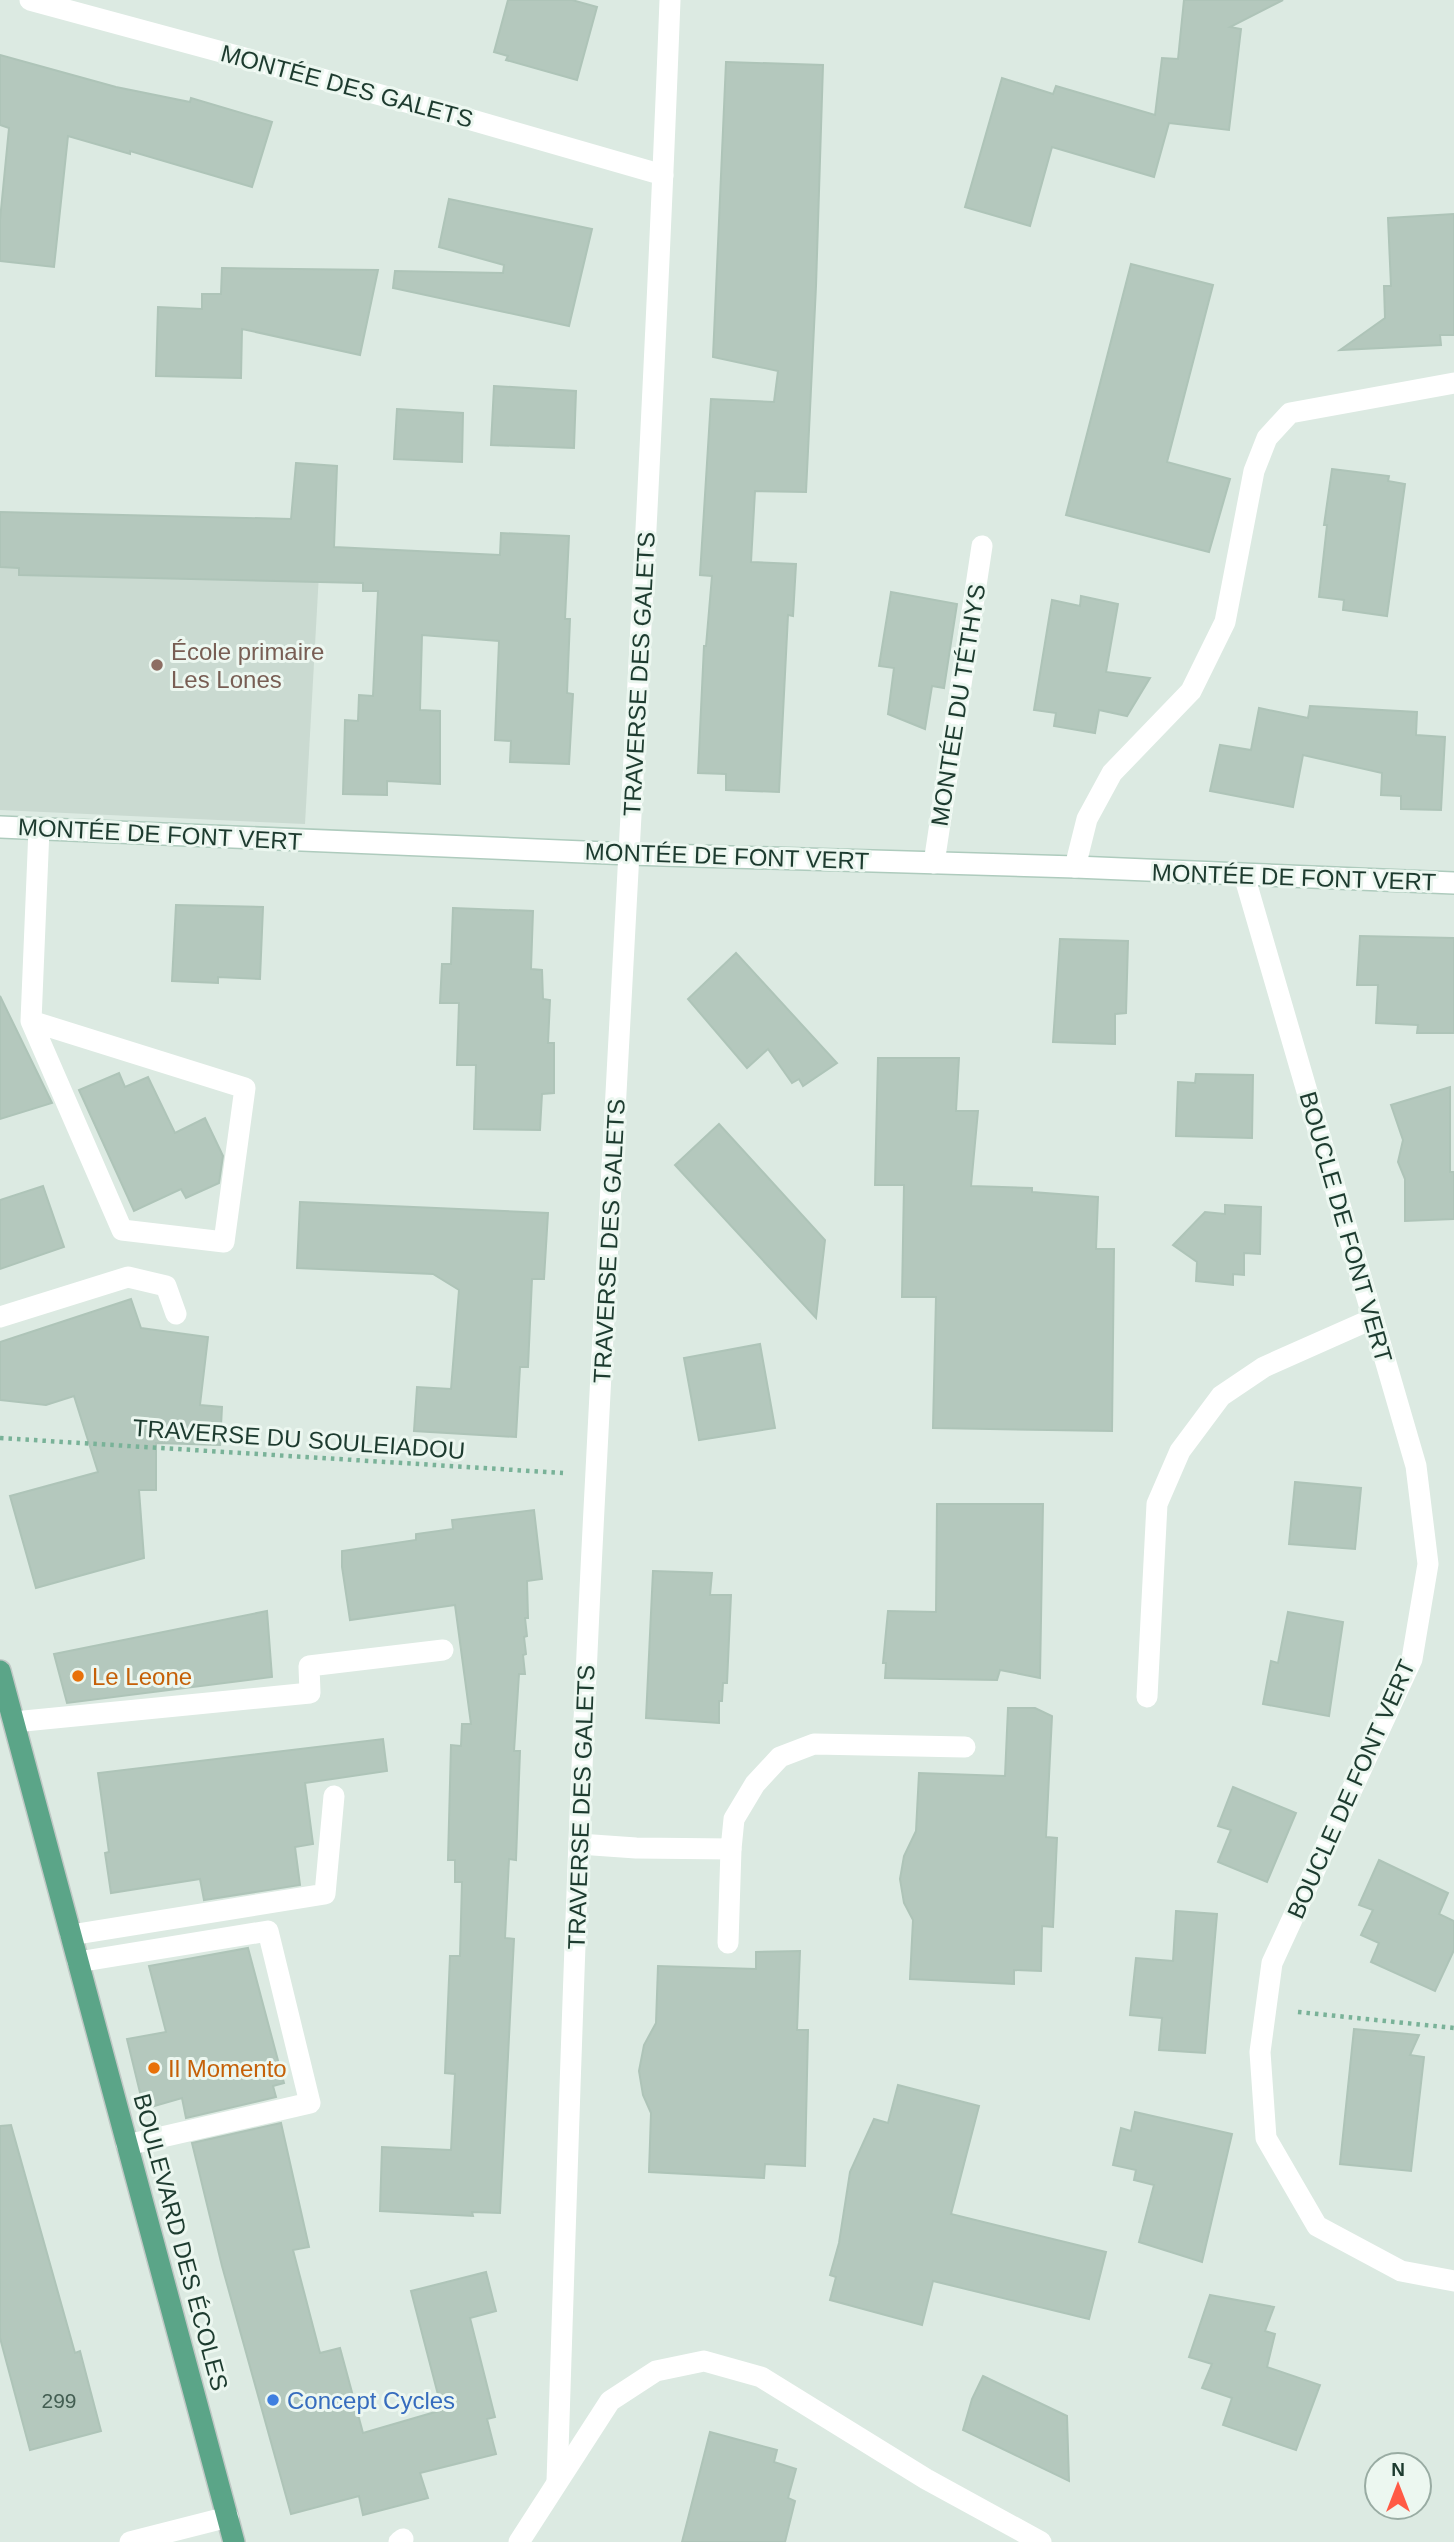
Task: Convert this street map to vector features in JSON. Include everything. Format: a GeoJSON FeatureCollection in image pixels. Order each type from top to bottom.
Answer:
{"type":"FeatureCollection","features":[{"type":"Feature","properties":{"kind":"main road","name":"BOULEVARD DES ÉCOLES"},"geometry":{"type":"LineString","coordinates":[[0,1671],[234,2542]]}},
{"type":"Feature","properties":{"kind":"street","name":"MONTÉE DES GALETS"},"geometry":{"type":"LineString","coordinates":[[30,0],[458,116],[663,175]]}},
{"type":"Feature","properties":{"kind":"street","name":"TRAVERSE DES GALETS"},"geometry":{"type":"LineString","coordinates":[[557,2482],[579,1844],[630,854],[670,0]]}},
{"type":"Feature","properties":{"kind":"street"},"geometry":{"type":"LineString","coordinates":[[1075,867],[1087,820],[1112,773],[1191,691],[1225,622],[1254,471],[1267,438],[1290,413],[1454,383]]}},
{"type":"Feature","properties":{"kind":"street","name":"MONTÉE DU TÉTHYS"},"geometry":{"type":"LineString","coordinates":[[934,863],[982,546]]}},
{"type":"Feature","properties":{"kind":"street","name":"MONTÉE DE FONT VERT"},"geometry":{"type":"LineString","coordinates":[[0,827],[630,854],[1075,867],[1454,883]]}},
{"type":"Feature","properties":{"kind":"street"},"geometry":{"type":"LineString","coordinates":[[32,1021],[245,1088],[224,1242],[122,1230],[32,1021],[39,829]]}},
{"type":"Feature","properties":{"kind":"street","name":"BOUCLE DE FONT VERT"},"geometry":{"type":"LineString","coordinates":[[1244,875],[1416,1466],[1428,1564],[1412,1659],[1272,1963],[1260,2052],[1266,2138],[1317,2226],[1401,2271],[1454,2281]]}},
{"type":"Feature","properties":{"kind":"street"},"geometry":{"type":"LineString","coordinates":[[0,1317],[128,1277],[166,1286],[176,1314]]}},
{"type":"Feature","properties":{"kind":"street"},"geometry":{"type":"LineString","coordinates":[[1147,1697],[1157,1504],[1180,1451],[1221,1396],[1264,1367],[1372,1320]]}},
{"type":"Feature","properties":{"kind":"street"},"geometry":{"type":"LineString","coordinates":[[14,1722],[310,1693],[309,1666],[443,1650]]}},
{"type":"Feature","properties":{"kind":"street"},"geometry":{"type":"LineString","coordinates":[[728,1944],[734,1819],[755,1784],[780,1757],[814,1744],[965,1747]]}},
{"type":"Feature","properties":{"kind":"street"},"geometry":{"type":"LineString","coordinates":[[71,1935],[325,1894],[334,1796]]}},
{"type":"Feature","properties":{"kind":"street"},"geometry":{"type":"LineString","coordinates":[[579,1844],[636,1848],[731,1849]]}},
{"type":"Feature","properties":{"kind":"street"},"geometry":{"type":"LineString","coordinates":[[78,1962],[268,1931],[310,2102],[127,2145]]}},
{"type":"Feature","properties":{"kind":"street"},"geometry":{"type":"LineString","coordinates":[[519,2542],[610,2401],[656,2371],[704,2361],[761,2377],[926,2479],[1041,2542]]}},
{"type":"Feature","properties":{"kind":"street"},"geometry":{"type":"LineString","coordinates":[[130,2542],[228,2517]]}},
{"type":"Feature","properties":{"kind":"path","name":"TRAVERSE DU SOULEIADOU"},"geometry":{"type":"LineString","coordinates":[[0,1438],[596,1475]]}},
{"type":"Feature","properties":{"kind":"path"},"geometry":{"type":"LineString","coordinates":[[1266,2009],[1454,2028]]}},
{"type":"Feature","properties":{"kind":"shaded area","name":"École primaire Les Lones"},"geometry":{"type":"Polygon","coordinates":[[[0,512],[322,520],[305,824],[0,810],[0,512]]]}},
{"type":"Feature","properties":{"kind":"building"},"geometry":{"type":"Polygon","coordinates":[[[508,0],[572,0],[597,7],[577,80],[506,60],[508,56],[494,52],[508,0]]]}},
{"type":"Feature","properties":{"kind":"building"},"geometry":{"type":"Polygon","coordinates":[[[1184,0],[1283,0],[1230,27],[1241,29],[1229,130],[1169,123],[1154,177],[1052,147],[1030,226],[965,207],[1002,78],[1053,94],[1056,86],[1155,115],[1162,58],[1178,59],[1184,0]]]}},
{"type":"Feature","properties":{"kind":"building"},"geometry":{"type":"Polygon","coordinates":[[[0,55],[116,87],[190,102],[191,98],[272,122],[252,187],[130,151],[130,154],[68,136],[54,267],[0,261],[0,220],[9,128],[0,125],[0,55]]]}},
{"type":"Feature","properties":{"kind":"building"},"geometry":{"type":"Polygon","coordinates":[[[726,62],[823,65],[806,492],[755,491],[751,562],[796,564],[793,616],[788,615],[779,792],[726,790],[726,774],[698,773],[704,646],[712,576],[700,575],[711,399],[774,402],[778,371],[713,357],[726,62]]]}},
{"type":"Feature","properties":{"kind":"building"},"geometry":{"type":"Polygon","coordinates":[[[449,199],[592,229],[569,326],[393,288],[395,271],[503,273],[504,265],[439,247],[449,199]]]}},
{"type":"Feature","properties":{"kind":"building"},"geometry":{"type":"Polygon","coordinates":[[[1454,214],[1454,335],[1440,335],[1441,345],[1340,350],[1385,318],[1384,286],[1391,286],[1388,218],[1454,214]]]}},
{"type":"Feature","properties":{"kind":"building"},"geometry":{"type":"Polygon","coordinates":[[[1131,264],[1213,285],[1167,462],[1230,479],[1209,552],[1066,515],[1131,264]]]}},
{"type":"Feature","properties":{"kind":"building"},"geometry":{"type":"Polygon","coordinates":[[[222,268],[378,270],[360,355],[242,329],[241,378],[156,376],[158,307],[202,309],[202,294],[221,294],[222,268]]]}},
{"type":"Feature","properties":{"kind":"building"},"geometry":{"type":"Polygon","coordinates":[[[494,386],[576,391],[574,448],[491,445],[494,386]]]}},
{"type":"Feature","properties":{"kind":"building"},"geometry":{"type":"Polygon","coordinates":[[[397,409],[463,413],[462,462],[394,459],[397,409]]]}},
{"type":"Feature","properties":{"kind":"building"},"geometry":{"type":"Polygon","coordinates":[[[296,463],[337,466],[334,547],[500,555],[501,533],[569,536],[565,619],[570,619],[567,693],[573,694],[569,764],[510,762],[511,741],[495,740],[499,641],[422,635],[420,710],[440,711],[440,784],[387,781],[387,795],[343,794],[345,720],[358,721],[359,695],[373,696],[378,591],[363,591],[363,583],[19,575],[19,568],[0,567],[0,512],[291,519],[296,463]]]}},
{"type":"Feature","properties":{"kind":"building"},"geometry":{"type":"Polygon","coordinates":[[[1332,469],[1389,476],[1388,481],[1405,484],[1387,616],[1343,610],[1344,600],[1319,597],[1327,525],[1324,525],[1332,469]]]}},
{"type":"Feature","properties":{"kind":"building"},"geometry":{"type":"Polygon","coordinates":[[[891,592],[957,604],[944,688],[932,686],[925,729],[888,714],[894,668],[879,666],[891,592]]]}},
{"type":"Feature","properties":{"kind":"building"},"geometry":{"type":"Polygon","coordinates":[[[1081,596],[1118,604],[1106,672],[1150,678],[1127,716],[1099,710],[1095,733],[1054,726],[1056,713],[1034,710],[1052,600],[1080,606],[1081,596]]]}},
{"type":"Feature","properties":{"kind":"building"},"geometry":{"type":"Polygon","coordinates":[[[1310,706],[1417,712],[1416,735],[1445,737],[1441,810],[1401,809],[1401,796],[1381,795],[1382,773],[1303,755],[1293,807],[1210,791],[1220,745],[1251,750],[1259,708],[1308,718],[1310,706]]]}},
{"type":"Feature","properties":{"kind":"building"},"geometry":{"type":"Polygon","coordinates":[[[176,905],[263,907],[260,979],[218,977],[218,983],[172,981],[176,905]]]}},
{"type":"Feature","properties":{"kind":"building"},"geometry":{"type":"Polygon","coordinates":[[[453,908],[533,911],[531,969],[542,970],[543,999],[550,1000],[548,1043],[554,1043],[554,1093],[542,1094],[540,1130],[474,1129],[476,1065],[457,1065],[459,1003],[440,1003],[442,964],[451,964],[453,908]]]}},
{"type":"Feature","properties":{"kind":"building"},"geometry":{"type":"Polygon","coordinates":[[[1360,936],[1454,938],[1454,1033],[1417,1033],[1418,1025],[1376,1023],[1378,985],[1357,985],[1360,936]]]}},
{"type":"Feature","properties":{"kind":"building"},"geometry":{"type":"Polygon","coordinates":[[[1060,939],[1128,941],[1126,1013],[1115,1014],[1115,1044],[1053,1042],[1060,939]]]}},
{"type":"Feature","properties":{"kind":"building"},"geometry":{"type":"Polygon","coordinates":[[[736,953],[837,1063],[803,1086],[799,1079],[792,1083],[768,1049],[747,1068],[688,999],[736,953]]]}},
{"type":"Feature","properties":{"kind":"building"},"geometry":{"type":"Polygon","coordinates":[[[0,996],[52,1103],[0,1119],[0,996]]]}},
{"type":"Feature","properties":{"kind":"building"},"geometry":{"type":"Polygon","coordinates":[[[878,1058],[959,1058],[956,1111],[978,1111],[971,1186],[1032,1188],[1032,1192],[1098,1197],[1096,1249],[1114,1249],[1112,1431],[933,1428],[936,1297],[902,1297],[904,1185],[875,1185],[878,1058]]]}},
{"type":"Feature","properties":{"kind":"building"},"geometry":{"type":"Polygon","coordinates":[[[119,1073],[125,1087],[148,1077],[175,1133],[205,1118],[223,1156],[219,1183],[186,1198],[181,1189],[134,1211],[79,1090],[119,1073]]]}},
{"type":"Feature","properties":{"kind":"building"},"geometry":{"type":"Polygon","coordinates":[[[1196,1074],[1253,1075],[1252,1138],[1176,1136],[1178,1082],[1195,1083],[1196,1074]]]}},
{"type":"Feature","properties":{"kind":"building"},"geometry":{"type":"Polygon","coordinates":[[[1450,1087],[1450,1172],[1454,1172],[1454,1219],[1405,1221],[1405,1179],[1398,1162],[1403,1140],[1391,1105],[1450,1087]]]}},
{"type":"Feature","properties":{"kind":"building"},"geometry":{"type":"Polygon","coordinates":[[[719,1124],[825,1240],[816,1318],[675,1165],[719,1124]]]}},
{"type":"Feature","properties":{"kind":"building"},"geometry":{"type":"Polygon","coordinates":[[[43,1186],[64,1247],[0,1269],[0,1200],[43,1186]]]}},
{"type":"Feature","properties":{"kind":"building"},"geometry":{"type":"Polygon","coordinates":[[[300,1202],[548,1213],[544,1279],[532,1279],[528,1367],[520,1367],[516,1437],[414,1431],[417,1387],[451,1389],[459,1290],[433,1274],[297,1268],[300,1202]]]}},
{"type":"Feature","properties":{"kind":"building"},"geometry":{"type":"Polygon","coordinates":[[[1225,1205],[1261,1207],[1260,1254],[1244,1253],[1244,1275],[1233,1274],[1233,1285],[1196,1281],[1197,1262],[1173,1245],[1205,1212],[1225,1214],[1225,1205]]]}},
{"type":"Feature","properties":{"kind":"building"},"geometry":{"type":"Polygon","coordinates":[[[131,1299],[141,1328],[208,1337],[200,1405],[222,1407],[220,1445],[156,1443],[156,1490],[139,1490],[144,1558],[36,1588],[10,1496],[98,1472],[74,1396],[46,1405],[0,1400],[0,1342],[131,1299]]]}},
{"type":"Feature","properties":{"kind":"building"},"geometry":{"type":"Polygon","coordinates":[[[760,1344],[775,1428],[699,1440],[684,1358],[760,1344]]]}},
{"type":"Feature","properties":{"kind":"building"},"geometry":{"type":"Polygon","coordinates":[[[1295,1482],[1361,1488],[1355,1549],[1289,1544],[1295,1482]]]}},
{"type":"Feature","properties":{"kind":"building"},"geometry":{"type":"Polygon","coordinates":[[[937,1504],[1043,1504],[1040,1678],[1000,1670],[997,1680],[885,1678],[886,1663],[883,1663],[888,1611],[936,1612],[937,1504]]]}},
{"type":"Feature","properties":{"kind":"building"},"geometry":{"type":"Polygon","coordinates":[[[534,1510],[542,1579],[527,1581],[528,1618],[525,1618],[527,1636],[524,1637],[526,1654],[523,1655],[525,1674],[519,1674],[514,1751],[520,1751],[516,1860],[509,1859],[505,1938],[514,1939],[500,2213],[472,2212],[473,2216],[380,2211],[382,2147],[451,2150],[455,2074],[445,2073],[450,1956],[460,1956],[462,1882],[455,1882],[455,1860],[448,1860],[451,1745],[461,1746],[462,1724],[471,1724],[455,1605],[350,1620],[342,1551],[416,1540],[416,1534],[453,1529],[452,1520],[534,1510]]]}},
{"type":"Feature","properties":{"kind":"building"},"geometry":{"type":"Polygon","coordinates":[[[653,1571],[712,1573],[710,1595],[731,1595],[727,1683],[723,1683],[722,1701],[719,1701],[719,1723],[646,1718],[653,1571]]]}},
{"type":"Feature","properties":{"kind":"building"},"geometry":{"type":"Polygon","coordinates":[[[267,1611],[272,1677],[67,1703],[54,1654],[267,1611]]]}},
{"type":"Feature","properties":{"kind":"building"},"geometry":{"type":"Polygon","coordinates":[[[1288,1612],[1343,1622],[1329,1716],[1263,1704],[1271,1661],[1278,1663],[1288,1612]]]}},
{"type":"Feature","properties":{"kind":"building"},"geometry":{"type":"Polygon","coordinates":[[[1008,1708],[1035,1708],[1052,1716],[1046,1837],[1057,1838],[1053,1927],[1042,1926],[1041,1971],[1014,1970],[1014,1984],[910,1979],[913,1920],[904,1903],[900,1879],[904,1856],[916,1831],[919,1773],[1005,1776],[1008,1708]]]}},
{"type":"Feature","properties":{"kind":"building"},"geometry":{"type":"Polygon","coordinates":[[[383,1739],[387,1771],[305,1783],[313,1844],[295,1847],[300,1885],[204,1900],[200,1879],[111,1893],[105,1853],[109,1852],[98,1773],[383,1739]]]}},
{"type":"Feature","properties":{"kind":"building"},"geometry":{"type":"Polygon","coordinates":[[[1233,1787],[1296,1813],[1267,1882],[1218,1862],[1231,1830],[1218,1826],[1233,1787]]]}},
{"type":"Feature","properties":{"kind":"building"},"geometry":{"type":"Polygon","coordinates":[[[1379,1860],[1448,1893],[1439,1914],[1454,1921],[1454,1950],[1435,1991],[1371,1962],[1379,1943],[1361,1935],[1373,1910],[1359,1905],[1379,1860]]]}},
{"type":"Feature","properties":{"kind":"building"},"geometry":{"type":"Polygon","coordinates":[[[1176,1911],[1217,1914],[1205,2053],[1159,2050],[1162,2018],[1130,2015],[1136,1958],[1173,1961],[1176,1911]]]}},
{"type":"Feature","properties":{"kind":"building"},"geometry":{"type":"Polygon","coordinates":[[[248,1948],[284,2083],[273,2086],[276,2097],[186,2118],[182,2098],[144,2109],[127,2039],[166,2032],[149,1966],[248,1948]]]}},
{"type":"Feature","properties":{"kind":"building"},"geometry":{"type":"Polygon","coordinates":[[[800,1951],[797,2030],[808,2030],[805,2166],[765,2164],[764,2178],[649,2172],[651,2113],[643,2095],[639,2071],[644,2045],[656,2023],[658,1966],[756,1969],[756,1952],[800,1951]]]}},
{"type":"Feature","properties":{"kind":"building"},"geometry":{"type":"Polygon","coordinates":[[[1354,2029],[1419,2035],[1410,2055],[1424,2057],[1411,2171],[1340,2164],[1354,2029]]]}},
{"type":"Feature","properties":{"kind":"building"},"geometry":{"type":"Polygon","coordinates":[[[898,2085],[979,2106],[951,2214],[1106,2252],[1089,2319],[933,2281],[922,2325],[830,2300],[836,2277],[830,2275],[839,2243],[850,2172],[874,2119],[888,2123],[898,2085]]]}},
{"type":"Feature","properties":{"kind":"building"},"geometry":{"type":"Polygon","coordinates":[[[1135,2112],[1232,2134],[1202,2262],[1139,2242],[1154,2185],[1134,2180],[1136,2170],[1113,2165],[1121,2128],[1131,2131],[1135,2112]]]}},
{"type":"Feature","properties":{"kind":"building"},"geometry":{"type":"Polygon","coordinates":[[[281,2123],[309,2247],[293,2250],[320,2353],[340,2348],[363,2433],[442,2410],[411,2291],[486,2272],[496,2311],[470,2318],[495,2417],[487,2419],[496,2454],[420,2473],[428,2498],[363,2515],[359,2496],[291,2514],[222,2266],[192,2143],[281,2123]]]}},
{"type":"Feature","properties":{"kind":"building"},"geometry":{"type":"Polygon","coordinates":[[[11,2125],[75,2353],[80,2351],[101,2431],[30,2450],[0,2338],[0,2126],[11,2125]]]}},
{"type":"Feature","properties":{"kind":"building"},"geometry":{"type":"Polygon","coordinates":[[[1210,2295],[1274,2307],[1265,2331],[1275,2334],[1267,2367],[1320,2385],[1296,2450],[1223,2425],[1232,2398],[1202,2388],[1212,2364],[1189,2357],[1210,2295]]]}},
{"type":"Feature","properties":{"kind":"building"},"geometry":{"type":"Polygon","coordinates":[[[983,2376],[1067,2416],[1069,2481],[963,2430],[972,2399],[983,2376]]]}},
{"type":"Feature","properties":{"kind":"building"},"geometry":{"type":"Polygon","coordinates":[[[710,2432],[777,2450],[774,2462],[796,2469],[788,2498],[795,2501],[785,2542],[682,2542],[710,2432]]]}},
{"type":"Feature","properties":{"kind":"place","name":"École primaire Les Lones"},"geometry":{"type":"Point","coordinates":[157,665]}},
{"type":"Feature","properties":{"kind":"place","name":"Le Leone"},"geometry":{"type":"Point","coordinates":[78,1676]}},
{"type":"Feature","properties":{"kind":"place","name":"Il Momento"},"geometry":{"type":"Point","coordinates":[154,2068]}},
{"type":"Feature","properties":{"kind":"place","name":"Concept Cycles"},"geometry":{"type":"Point","coordinates":[273,2400]}}]}
